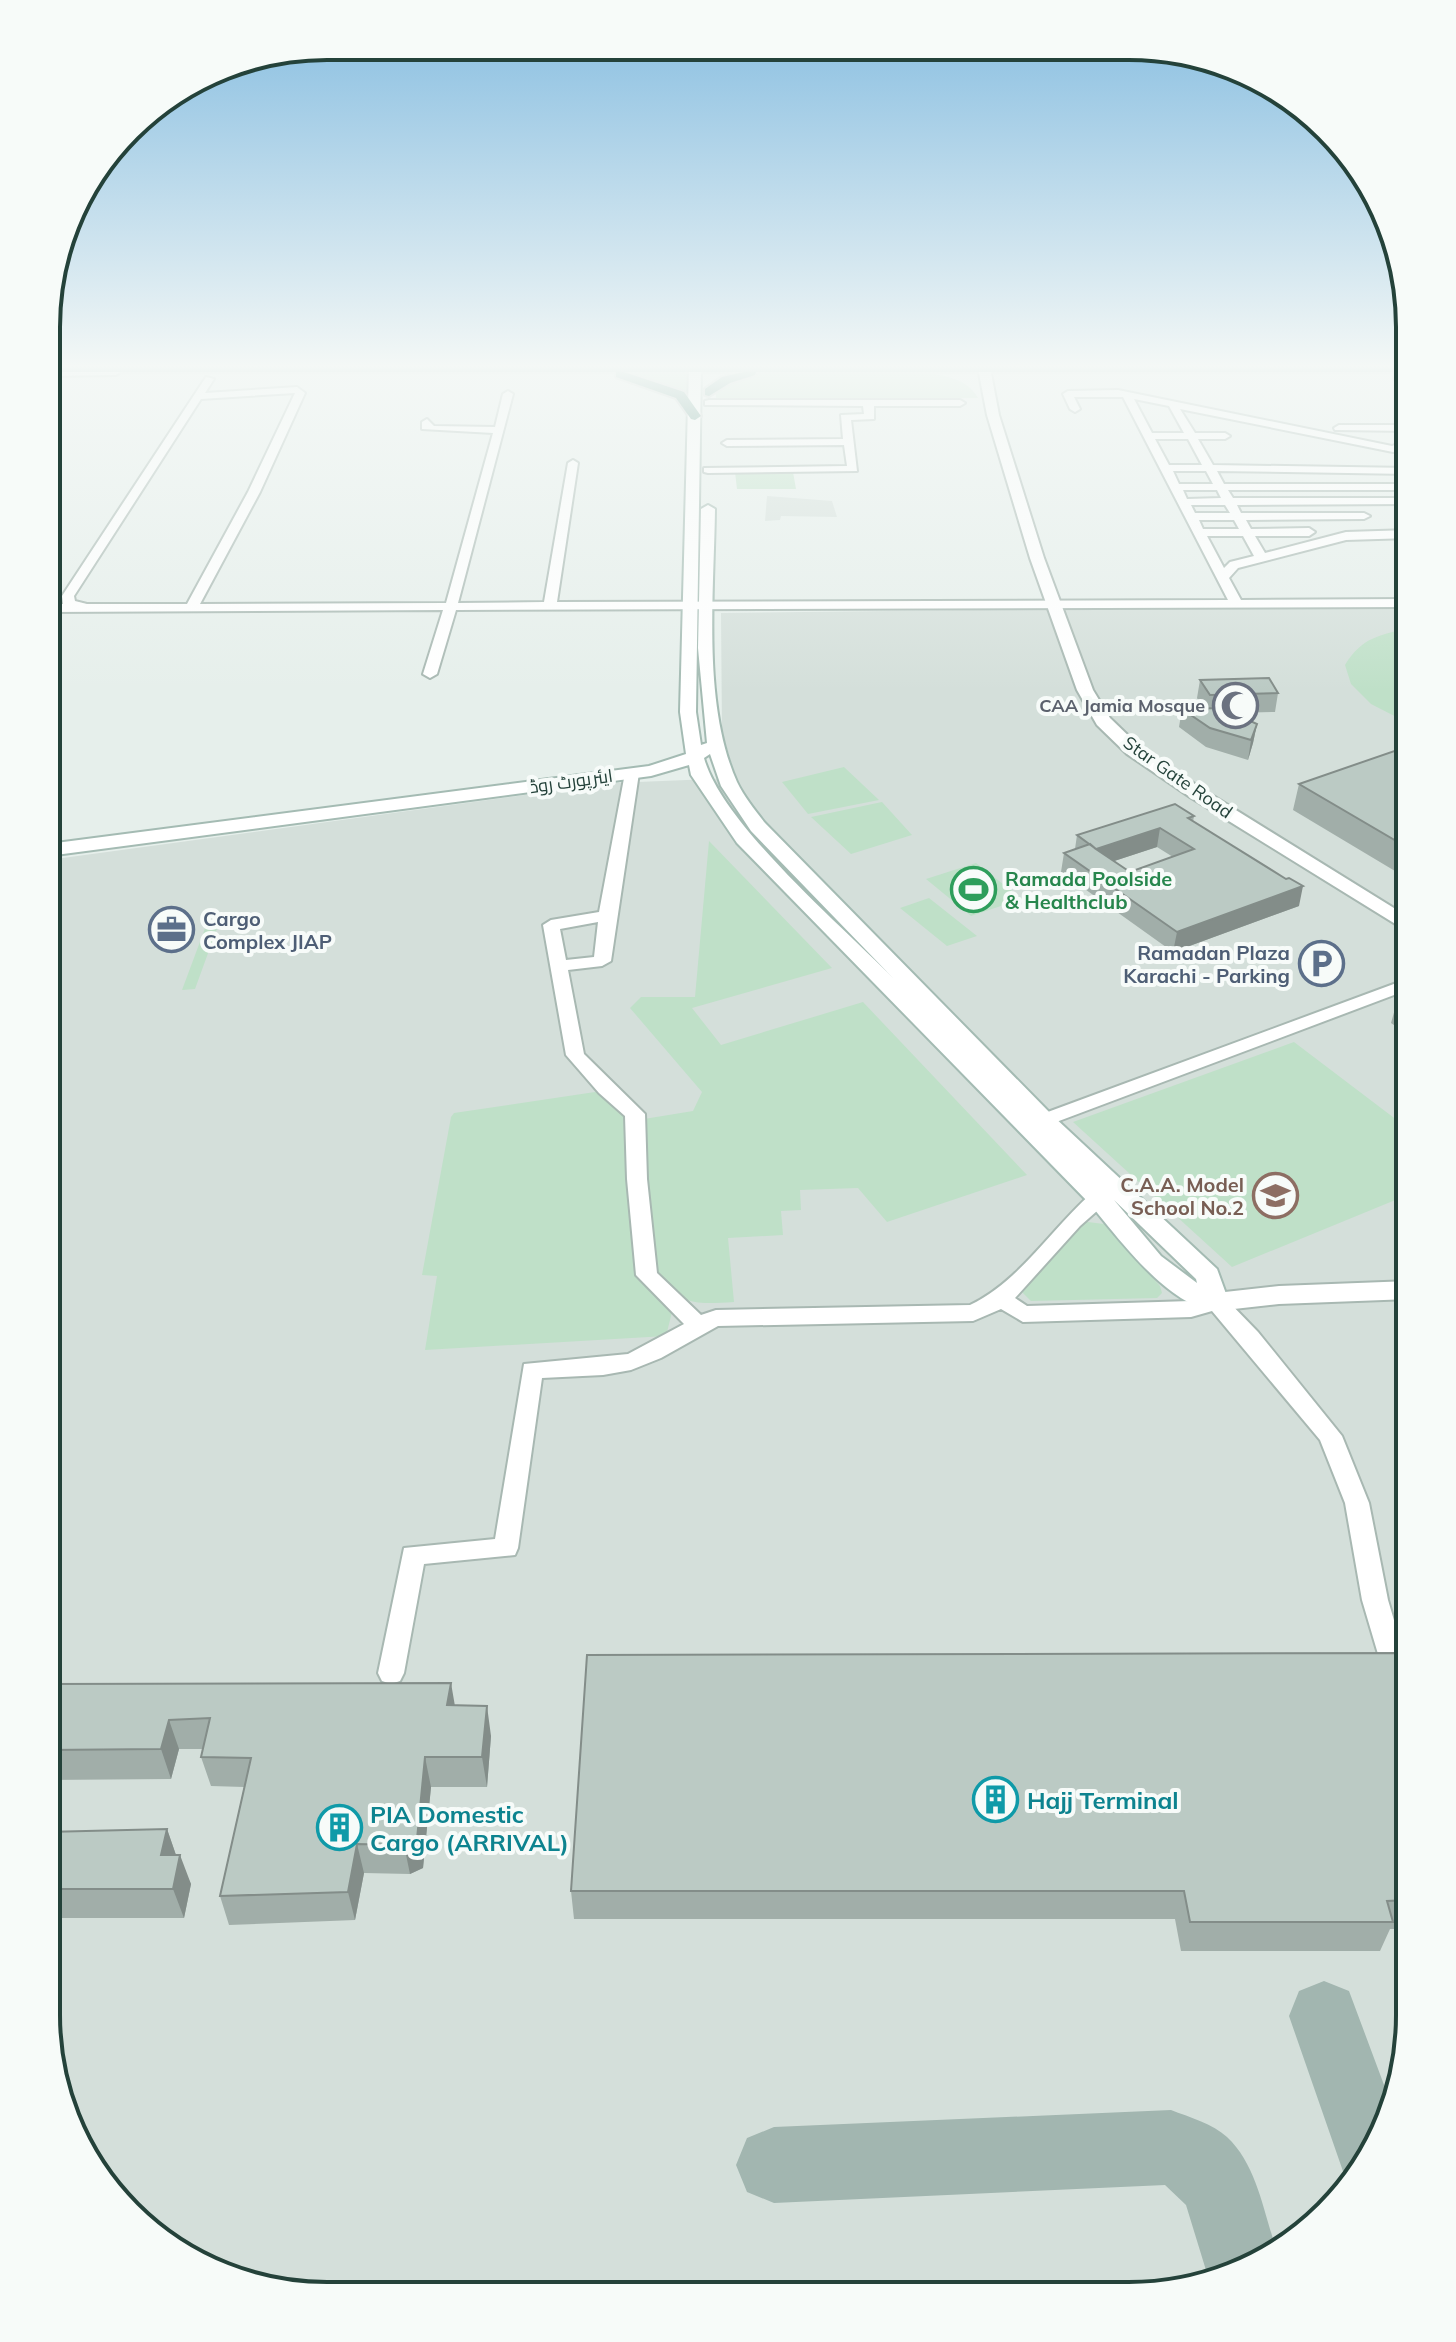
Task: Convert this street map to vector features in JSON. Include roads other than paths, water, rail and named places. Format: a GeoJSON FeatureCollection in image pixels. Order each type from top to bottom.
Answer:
{"type":"FeatureCollection","features":[{"type":"Feature","properties":{"kind":"main road"},"geometry":{"type":"LineString","coordinates":[[694,472],[688,712],[700,766],[744,839],[890,974],[982,1068],[1152,1262],[1180,1285],[1216,1302],[1279,1295],[1395,1291]]}},
{"type":"Feature","properties":{"kind":"main road"},"geometry":{"type":"LineString","coordinates":[[647,768],[675,772],[700,766],[715,741],[708,690],[708,472]]}},
{"type":"Feature","properties":{"kind":"main road","name":"Star Gate Road"},"geometry":{"type":"LineString","coordinates":[[1011,472],[1085,690],[1103,721],[1133,750],[1396,918]]}},
{"type":"Feature","properties":{"kind":"main road"},"geometry":{"type":"LineString","coordinates":[[700,766],[715,741]]}},
{"type":"Feature","properties":{"kind":"main road"},"geometry":{"type":"LineString","coordinates":[[647,768],[700,766]]}},
{"type":"Feature","properties":{"kind":"main road","name":"ایئرپورٹ روڈ"},"geometry":{"type":"LineString","coordinates":[[60,839],[647,768]]}},
{"type":"Feature","properties":{"kind":"main road","name":"ایئرپورٹ روڈ"},"geometry":{"type":"LineString","coordinates":[[60,848],[647,768]]}},
{"type":"Feature","properties":{"kind":"main road"},"geometry":{"type":"LineString","coordinates":[[982,1068],[1044,1120],[1208,1275],[1216,1302]]}},
{"type":"Feature","properties":{"kind":"street"},"geometry":{"type":"LineString","coordinates":[[83,607],[69,603],[68,596],[148,472]]}},
{"type":"Feature","properties":{"kind":"street"},"geometry":{"type":"LineString","coordinates":[[192,607],[263,472]]}},
{"type":"Feature","properties":{"kind":"street"},"geometry":{"type":"LineString","coordinates":[[430,674],[487,472]]}},
{"type":"Feature","properties":{"kind":"street"},"geometry":{"type":"LineString","coordinates":[[550,606],[572,472]]}},
{"type":"Feature","properties":{"kind":"street"},"geometry":{"type":"LineString","coordinates":[[1168,472],[1236,603]]}},
{"type":"Feature","properties":{"kind":"street"},"geometry":{"type":"LineString","coordinates":[[1213,472],[1261,557]]}},
{"type":"Feature","properties":{"kind":"street"},"geometry":{"type":"LineString","coordinates":[[1270,472],[1313,537]]}},
{"type":"Feature","properties":{"kind":"street"},"geometry":{"type":"LineString","coordinates":[[1302,472],[1321,501]]}},
{"type":"Feature","properties":{"kind":"street"},"geometry":{"type":"LineString","coordinates":[[1334,472],[1377,534]]}},
{"type":"Feature","properties":{"kind":"street"},"geometry":{"type":"LineString","coordinates":[[1175,487],[1396,487]]}},
{"type":"Feature","properties":{"kind":"street"},"geometry":{"type":"LineString","coordinates":[[1183,502],[1396,501]]}},
{"type":"Feature","properties":{"kind":"street"},"geometry":{"type":"LineString","coordinates":[[1191,517],[1364,516]]}},
{"type":"Feature","properties":{"kind":"street"},"geometry":{"type":"LineString","coordinates":[[1199,533],[1247,532],[1313,537],[1396,535]]}},
{"type":"Feature","properties":{"kind":"street"},"geometry":{"type":"LineString","coordinates":[[1223,577],[1234,565],[1313,537]]}},
{"type":"Feature","properties":{"kind":"street"},"geometry":{"type":"LineString","coordinates":[[60,608],[1396,603]]}},
{"type":"Feature","properties":{"kind":"street"},"geometry":{"type":"LineString","coordinates":[[559,966],[602,961],[607,916],[647,768]]}},
{"type":"Feature","properties":{"kind":"street"},"geometry":{"type":"LineString","coordinates":[[607,916],[551,925],[575,1055],[606,1089],[635,1114],[637,1179],[647,1275],[697,1324]]}},
{"type":"Feature","properties":{"kind":"street"},"geometry":{"type":"LineString","coordinates":[[1044,1120],[1396,988]]}},
{"type":"Feature","properties":{"kind":"street"},"geometry":{"type":"LineString","coordinates":[[391,1673],[413,1555],[506,1548],[532,1370],[623,1365],[649,1355],[697,1324],[716,1318],[973,1313],[1002,1299],[1073,1221],[1099,1198]]}},
{"type":"Feature","properties":{"kind":"street"},"geometry":{"type":"LineString","coordinates":[[1002,1299],[1023,1314],[1191,1309],[1216,1302],[1250,1338],[1330,1436],[1357,1503],[1375,1600],[1391,1654]]}},
{"type":"Feature","properties":{"kind":"place","name":"CAA Jamia Mosque"},"geometry":{"type":"Point","coordinates":[1236,705]}},
{"type":"Feature","properties":{"kind":"place","name":"Ramada Poolside & Healthclub"},"geometry":{"type":"Point","coordinates":[974,889]}},
{"type":"Feature","properties":{"kind":"place","name":"Cargo Complex JIAP"},"geometry":{"type":"Point","coordinates":[172,930]}},
{"type":"Feature","properties":{"kind":"place","name":"Ramadan Plaza Karachi - Parking"},"geometry":{"type":"Point","coordinates":[1321,963]}},
{"type":"Feature","properties":{"kind":"place","name":"C.A.A. Model School No.2"},"geometry":{"type":"Point","coordinates":[1275,1196]}},
{"type":"Feature","properties":{"kind":"place","name":"Hajj Terminal"},"geometry":{"type":"Point","coordinates":[996,1800]}},
{"type":"Feature","properties":{"kind":"place","name":"PIA Domestic Cargo (ARRIVAL)"},"geometry":{"type":"Point","coordinates":[339,1828]}}]}
